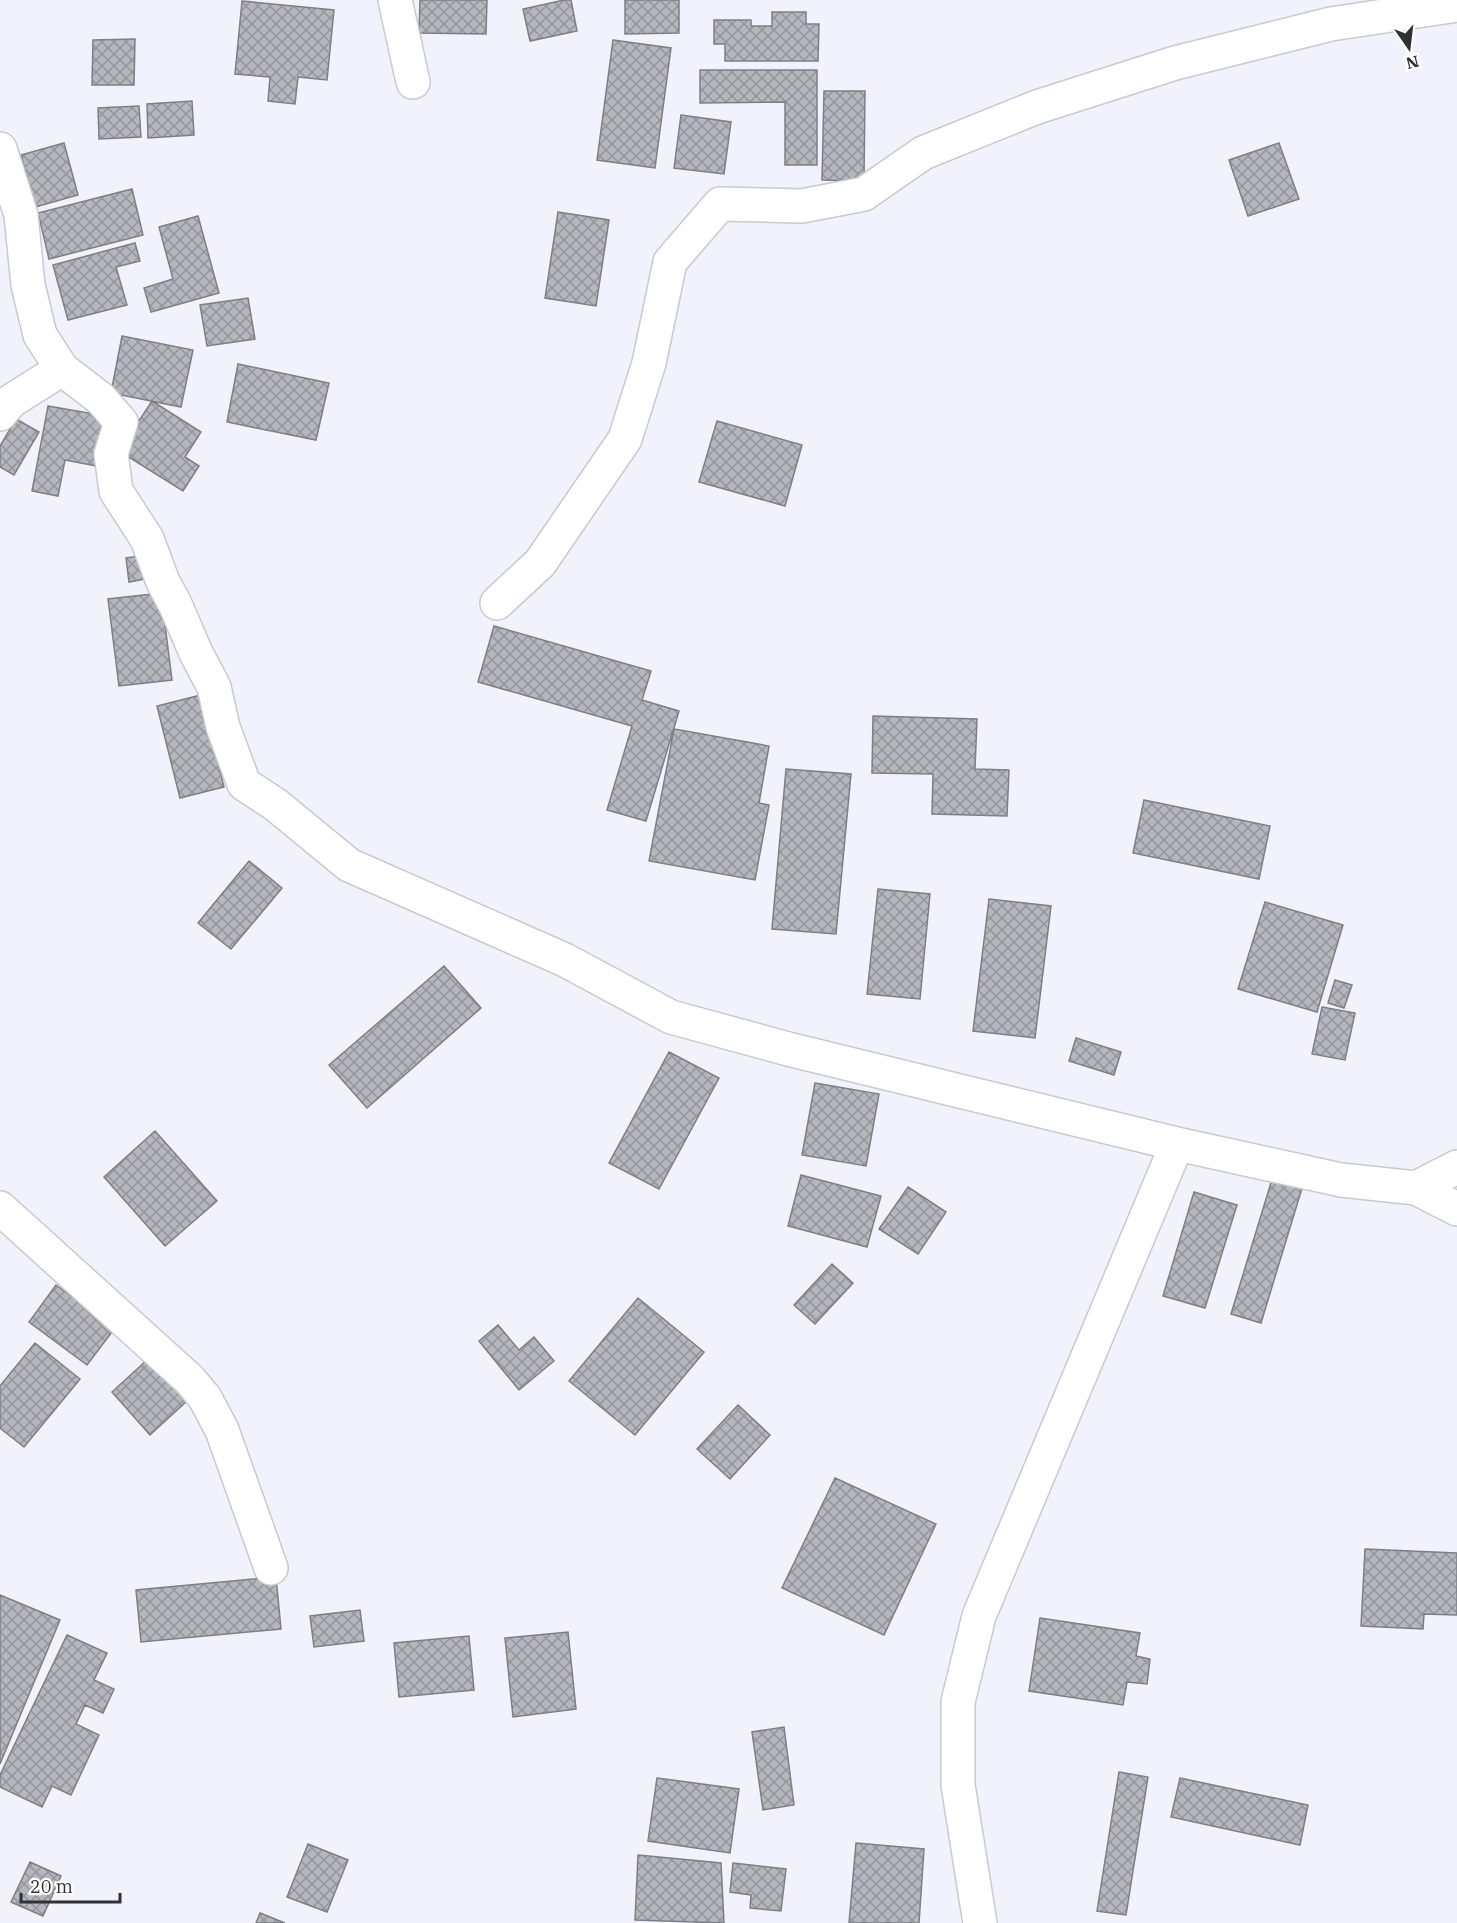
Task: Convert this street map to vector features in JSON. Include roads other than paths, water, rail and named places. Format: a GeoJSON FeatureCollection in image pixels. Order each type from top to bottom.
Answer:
{"type":"FeatureCollection","features":[{"type":"Feature","properties":{"kind":"street"},"geometry":{"type":"LineString","coordinates":[[395,0],[413,82]]}},
{"type":"Feature","properties":{"kind":"street"},"geometry":{"type":"LineString","coordinates":[[497,603],[540,563],[625,439],[649,363],[670,262],[720,204],[802,206],[864,194],[923,153],[1037,107],[1154,70],[1331,24],[1457,5]]}},
{"type":"Feature","properties":{"kind":"street"},"geometry":{"type":"LineString","coordinates":[[0,149],[21,215],[28,285],[40,335],[62,369],[101,399],[121,422],[111,454],[116,491],[147,539],[163,582],[176,604],[196,653],[214,687],[223,727],[244,784],[276,806],[349,865],[564,960],[671,1017],[788,1049],[1177,1144],[1341,1180],[1416,1188],[1457,1209]]}},
{"type":"Feature","properties":{"kind":"street"},"geometry":{"type":"LineString","coordinates":[[0,414],[11,401],[62,369]]}},
{"type":"Feature","properties":{"kind":"street"},"geometry":{"type":"LineString","coordinates":[[980,1923],[958,1785],[958,1702],[979,1616],[1177,1144]]}},
{"type":"Feature","properties":{"kind":"street"},"geometry":{"type":"LineString","coordinates":[[1416,1188],[1457,1167]]}},
{"type":"Feature","properties":{"kind":"street"},"geometry":{"type":"LineString","coordinates":[[0,1208],[190,1380],[205,1398],[222,1430],[271,1568]]}}]}
